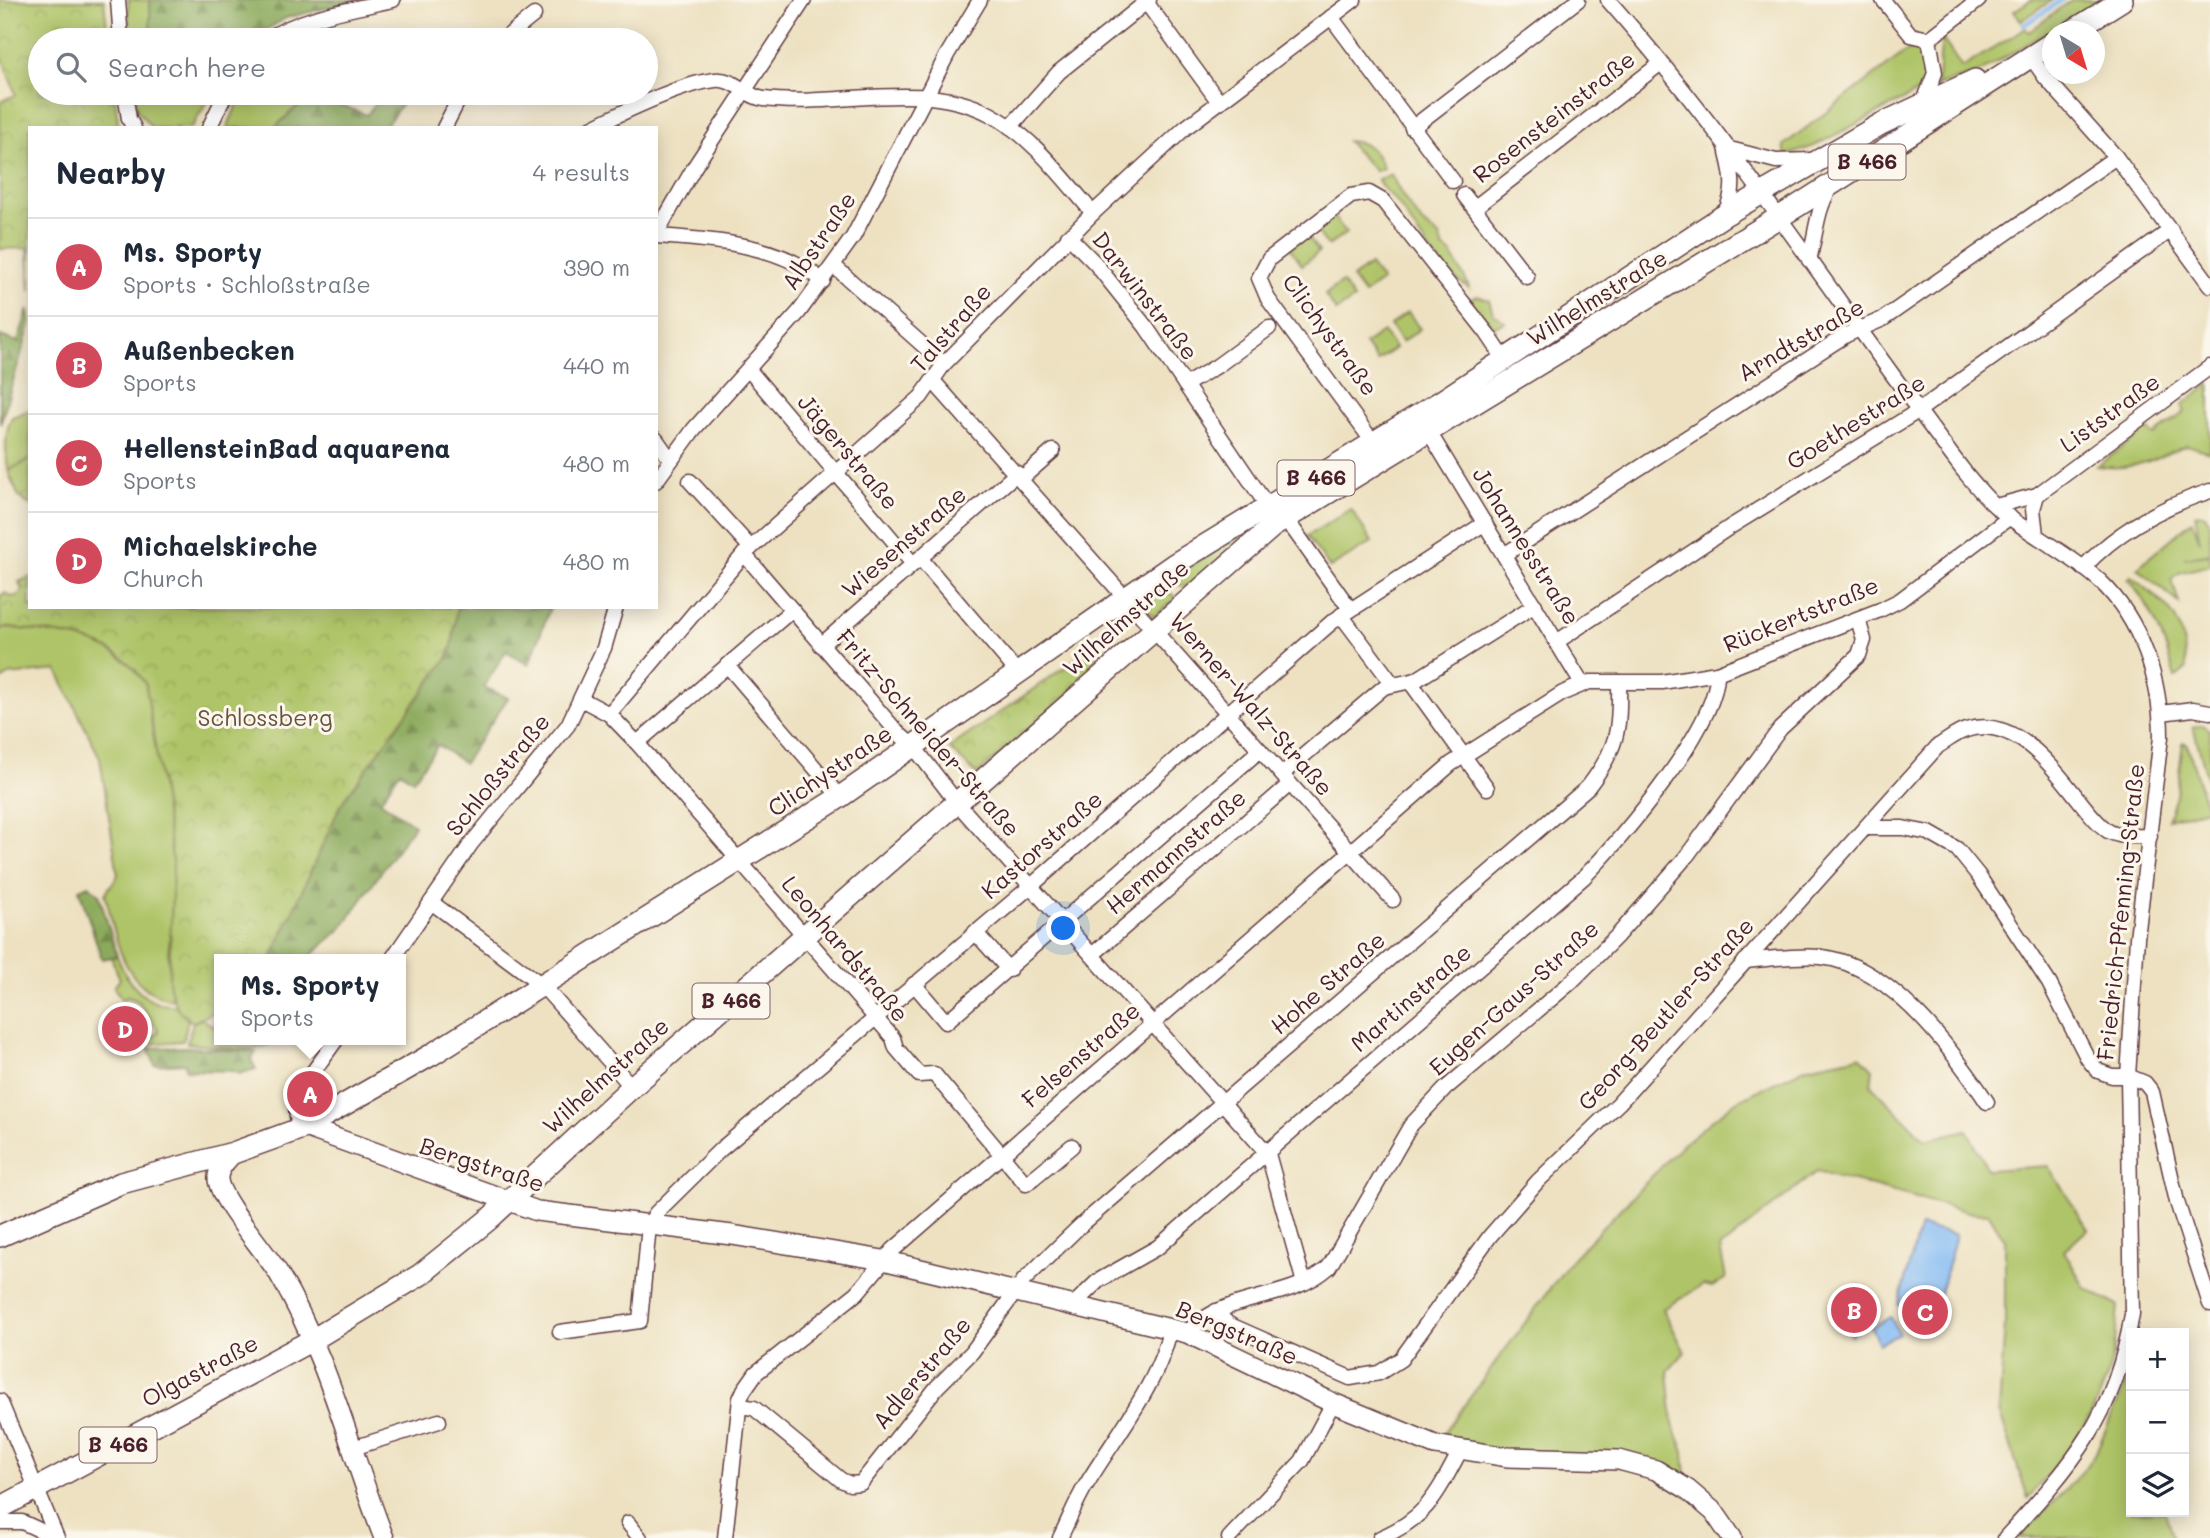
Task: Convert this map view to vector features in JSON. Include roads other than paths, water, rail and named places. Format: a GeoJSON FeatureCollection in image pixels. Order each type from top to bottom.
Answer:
{"type":"FeatureCollection","features":[{"type":"Feature","properties":{"kind":"main road"},"geometry":{"type":"LineString","coordinates":[[2089,21],[2122,0]]}},
{"type":"Feature","properties":{"kind":"main road","name":"Wilhelmstraße"},"geometry":{"type":"LineString","coordinates":[[314,1339],[397,1291],[475,1231],[632,1087],[958,804],[1189,596],[1275,513],[1429,432],[1832,185],[2042,49]]}},
{"type":"Feature","properties":{"kind":"main road","name":"Clichystraße"},"geometry":{"type":"LineString","coordinates":[[305,1127],[472,1031],[840,797],[1173,565],[1275,513],[1373,443],[1505,360],[1723,216],[1820,159],[1923,104],[1963,84],[2024,60]]}},
{"type":"Feature","properties":{"kind":"main road"},"geometry":{"type":"LineString","coordinates":[[1173,565],[1170,577],[1172,587],[1189,596]]}},
{"type":"Feature","properties":{"kind":"main road","name":"B 466"},"geometry":{"type":"LineString","coordinates":[[0,1236],[106,1189],[233,1153],[305,1127]]}},
{"type":"Feature","properties":{"kind":"main road","name":"Olgastraße"},"geometry":{"type":"LineString","coordinates":[[0,1508],[314,1339]]}},
{"type":"Feature","properties":{"kind":"street"},"geometry":{"type":"LineString","coordinates":[[118,0],[120,28]]}},
{"type":"Feature","properties":{"kind":"street"},"geometry":{"type":"LineString","coordinates":[[287,28],[312,19],[393,0]]}},
{"type":"Feature","properties":{"kind":"street"},"geometry":{"type":"LineString","coordinates":[[658,232],[744,90],[804,0]]}},
{"type":"Feature","properties":{"kind":"street","name":"Albstraße"},"geometry":{"type":"LineString","coordinates":[[658,478],[670,459],[749,370],[834,265],[870,210],[952,47],[980,0]]}},
{"type":"Feature","properties":{"kind":"street","name":"Talstraße"},"geometry":{"type":"LineString","coordinates":[[609,714],[747,551],[934,382],[944,364],[1068,236],[1160,150],[1354,0]]}},
{"type":"Feature","properties":{"kind":"street"},"geometry":{"type":"LineString","coordinates":[[1412,128],[1578,0]]}},
{"type":"Feature","properties":{"kind":"street","name":"Friedrich-Pfenning-Straße"},"geometry":{"type":"LineString","coordinates":[[1608,0],[1661,63],[1761,193],[1963,470],[1996,506],[2083,568],[2109,592],[2136,629],[2150,662],[2161,713],[2150,836],[2137,938],[2128,1076],[2132,1314],[2127,1347],[2100,1418],[2077,1457],[2005,1538]]}},
{"type":"Feature","properties":{"kind":"street"},"geometry":{"type":"LineString","coordinates":[[1883,0],[1912,35],[1929,39]]}},
{"type":"Feature","properties":{"kind":"street"},"geometry":{"type":"LineString","coordinates":[[1929,39],[1979,0]]}},
{"type":"Feature","properties":{"kind":"street"},"geometry":{"type":"LineString","coordinates":[[1010,127],[1059,72],[1148,1],[1219,102]]}},
{"type":"Feature","properties":{"kind":"street"},"geometry":{"type":"LineString","coordinates":[[518,28],[534,15]]}},
{"type":"Feature","properties":{"kind":"street"},"geometry":{"type":"LineString","coordinates":[[1331,17],[1453,181]]}},
{"type":"Feature","properties":{"kind":"street"},"geometry":{"type":"LineString","coordinates":[[1923,104],[1936,73],[1929,39]]}},
{"type":"Feature","properties":{"kind":"street"},"geometry":{"type":"LineString","coordinates":[[2024,60],[2045,77],[2116,157],[2210,285]]}},
{"type":"Feature","properties":{"kind":"street","name":"Rosensteinstraße"},"geometry":{"type":"LineString","coordinates":[[1474,208],[1661,63]]}},
{"type":"Feature","properties":{"kind":"street"},"geometry":{"type":"LineString","coordinates":[[658,102],[707,82],[729,82],[765,99],[927,97],[974,108],[1010,127],[1032,145],[1093,213]]}},
{"type":"Feature","properties":{"kind":"street"},"geometry":{"type":"LineString","coordinates":[[127,105],[133,126]]}},
{"type":"Feature","properties":{"kind":"street"},"geometry":{"type":"LineString","coordinates":[[210,126],[220,105]]}},
{"type":"Feature","properties":{"kind":"street"},"geometry":{"type":"LineString","coordinates":[[445,126],[456,105]]}},
{"type":"Feature","properties":{"kind":"street"},"geometry":{"type":"LineString","coordinates":[[597,126],[650,105]]}},
{"type":"Feature","properties":{"kind":"street"},"geometry":{"type":"LineString","coordinates":[[1723,216],[1731,200],[1734,178],[1726,148],[1776,161],[1820,159]]}},
{"type":"Feature","properties":{"kind":"street","name":"Arndtstraße"},"geometry":{"type":"LineString","coordinates":[[1504,555],[1858,328],[1883,319],[2116,157]]}},
{"type":"Feature","properties":{"kind":"street"},"geometry":{"type":"LineString","coordinates":[[1809,260],[1816,235],[1818,212],[1832,185]]}},
{"type":"Feature","properties":{"kind":"street","name":"Clichystraße"},"geometry":{"type":"LineString","coordinates":[[1373,443],[1268,299],[1259,278],[1269,259],[1351,196],[1369,193],[1383,201],[1488,333],[1505,360]]}},
{"type":"Feature","properties":{"kind":"street"},"geometry":{"type":"LineString","coordinates":[[1464,195],[1527,277]]}},
{"type":"Feature","properties":{"kind":"street","name":"Goethestraße"},"geometry":{"type":"LineString","coordinates":[[1558,641],[1730,527],[1918,411],[2171,230]]}},
{"type":"Feature","properties":{"kind":"street"},"geometry":{"type":"LineString","coordinates":[[658,235],[754,248],[806,269],[823,281]]}},
{"type":"Feature","properties":{"kind":"street","name":"Darwinstraße"},"geometry":{"type":"LineString","coordinates":[[1068,236],[1114,286],[1275,513],[1299,536],[1392,683]]}},
{"type":"Feature","properties":{"kind":"street"},"geometry":{"type":"LineString","coordinates":[[834,265],[944,364]]}},
{"type":"Feature","properties":{"kind":"street","name":"Darwinstraße"},"geometry":{"type":"LineString","coordinates":[[1185,385],[1217,366],[1269,328]]}},
{"type":"Feature","properties":{"kind":"street","name":"Liststraße"},"geometry":{"type":"LineString","coordinates":[[1996,506],[2037,495],[2210,367]]}},
{"type":"Feature","properties":{"kind":"street","name":"Jägerstraße"},"geometry":{"type":"LineString","coordinates":[[749,370],[835,472],[1017,673]]}},
{"type":"Feature","properties":{"kind":"street","name":"Werner-Walz-Straße"},"geometry":{"type":"LineString","coordinates":[[934,382],[1154,627],[1393,900]]}},
{"type":"Feature","properties":{"kind":"street","name":"Johannesstraße"},"geometry":{"type":"LineString","coordinates":[[1429,432],[1582,684]]}},
{"type":"Feature","properties":{"kind":"street"},"geometry":{"type":"LineString","coordinates":[[658,442],[670,459]]}},
{"type":"Feature","properties":{"kind":"street","name":"Wiesenstraße"},"geometry":{"type":"LineString","coordinates":[[821,645],[917,561],[1053,451]]}},
{"type":"Feature","properties":{"kind":"street","name":"Fritz-Schneider-Straße"},"geometry":{"type":"LineString","coordinates":[[690,481],[821,645],[914,747],[958,804],[1268,1154],[1304,1283]]}},
{"type":"Feature","properties":{"kind":"street"},"geometry":{"type":"LineString","coordinates":[[2083,568],[2125,530],[2179,501],[2210,491]]}},
{"type":"Feature","properties":{"kind":"street"},"geometry":{"type":"LineString","coordinates":[[2036,535],[2032,509],[2037,495]]}},
{"type":"Feature","properties":{"kind":"street","name":"Rückertstraße"},"geometry":{"type":"LineString","coordinates":[[1582,684],[1662,682],[1717,673],[1858,619],[1894,603],[2010,517]]}},
{"type":"Feature","properties":{"kind":"street","name":"Kastorstraße"},"geometry":{"type":"LineString","coordinates":[[649,1225],[656,1213],[720,1150],[1031,886],[1346,612],[1485,523]]}},
{"type":"Feature","properties":{"kind":"street"},"geometry":{"type":"LineString","coordinates":[[1392,683],[1410,683],[1535,605]]}},
{"type":"Feature","properties":{"kind":"street","name":"Schloßstraße"},"geometry":{"type":"LineString","coordinates":[[395,954],[471,844],[568,725],[608,636],[615,609]]}},
{"type":"Feature","properties":{"kind":"street"},"geometry":{"type":"LineString","coordinates":[[637,743],[792,610]]}},
{"type":"Feature","properties":{"kind":"street","name":"Eugen-Gaus-Straße"},"geometry":{"type":"LineString","coordinates":[[1178,1331],[1216,1311],[1304,1283],[1329,1267],[1411,1125],[1446,1088],[1570,983],[1617,936],[1686,857],[1780,729],[1859,655],[1864,640],[1858,619]]}},
{"type":"Feature","properties":{"kind":"street"},"geometry":{"type":"LineString","coordinates":[[727,665],[840,797]]}},
{"type":"Feature","properties":{"kind":"street","name":"Martinstraße"},"geometry":{"type":"LineString","coordinates":[[1073,1305],[1098,1281],[1158,1247],[1268,1154],[1548,909],[1609,851],[1638,818],[1674,767],[1712,697],[1717,673]]}},
{"type":"Feature","properties":{"kind":"street","name":"Hohe Straße"},"geometry":{"type":"LineString","coordinates":[[1016,1291],[1080,1226],[1588,787],[1607,761],[1618,735],[1619,682]]}},
{"type":"Feature","properties":{"kind":"street","name":"Hermannstraße"},"geometry":{"type":"LineString","coordinates":[[1092,955],[1380,690],[1392,683]]}},
{"type":"Feature","properties":{"kind":"street"},"geometry":{"type":"LineString","coordinates":[[1410,683],[1487,788]]}},
{"type":"Feature","properties":{"kind":"street","name":"Felsenstraße"},"geometry":{"type":"LineString","coordinates":[[725,1538],[740,1406],[744,1390],[756,1373],[857,1293],[883,1260],[1001,1155],[1462,755],[1582,684]]}},
{"type":"Feature","properties":{"kind":"street","name":"Leonhardstraße"},"geometry":{"type":"LineString","coordinates":[[581,699],[609,714],[637,743],[875,1017],[919,1075],[934,1074],[1026,1184],[1072,1146]]}},
{"type":"Feature","properties":{"kind":"street"},"geometry":{"type":"LineString","coordinates":[[2161,713],[2193,709],[2210,712]]}},
{"type":"Feature","properties":{"kind":"street","name":"Georg-Beutler-Straße"},"geometry":{"type":"LineString","coordinates":[[1216,1311],[1227,1324],[1340,1376],[1360,1378],[1379,1373],[1401,1359],[1490,1236],[1538,1181],[1619,1103],[1938,746],[1967,730],[1996,729],[2016,737],[2047,759],[2089,812],[2108,831],[2123,836],[2150,836]]}},
{"type":"Feature","properties":{"kind":"street"},"geometry":{"type":"LineString","coordinates":[[914,984],[946,1022],[1260,750]]}},
{"type":"Feature","properties":{"kind":"street"},"geometry":{"type":"LineString","coordinates":[[1865,828],[1903,828],[1929,833],[1956,849],[1978,875],[2049,983],[2088,1059],[2098,1071],[2112,1076],[2128,1076],[2145,1083],[2157,1104],[2176,1202],[2210,1304]]}},
{"type":"Feature","properties":{"kind":"street"},"geometry":{"type":"LineString","coordinates":[[430,902],[542,985],[632,1087]]}},
{"type":"Feature","properties":{"kind":"street"},"geometry":{"type":"LineString","coordinates":[[975,932],[1009,970]]}},
{"type":"Feature","properties":{"kind":"street"},"geometry":{"type":"LineString","coordinates":[[1745,961],[1822,957],[1853,966],[1877,978],[1909,1006],[1987,1102]]}},
{"type":"Feature","properties":{"kind":"street"},"geometry":{"type":"LineString","coordinates":[[305,1127],[297,1116],[295,1097],[332,1045]]}},
{"type":"Feature","properties":{"kind":"street","name":"Bergstraße"},"geometry":{"type":"LineString","coordinates":[[305,1127],[537,1211],[883,1260],[1178,1331],[1333,1403],[1414,1437],[1460,1451],[1507,1457],[1619,1460],[1640,1464],[1656,1470],[1687,1489],[1714,1512],[1732,1538]]}},
{"type":"Feature","properties":{"kind":"street"},"geometry":{"type":"LineString","coordinates":[[233,1153],[221,1166],[217,1178],[222,1193],[271,1260],[314,1339],[384,1538]]}},
{"type":"Feature","properties":{"kind":"street"},"geometry":{"type":"LineString","coordinates":[[475,1231],[537,1211]]}},
{"type":"Feature","properties":{"kind":"street"},"geometry":{"type":"LineString","coordinates":[[560,1332],[640,1321],[649,1225]]}},
{"type":"Feature","properties":{"kind":"street","name":"Adlerstraße"},"geometry":{"type":"LineString","coordinates":[[740,1406],[754,1408],[841,1480],[850,1484],[861,1483],[937,1387],[971,1352],[1016,1291]]}},
{"type":"Feature","properties":{"kind":"street"},"geometry":{"type":"LineString","coordinates":[[1060,1538],[1084,1488],[1153,1375],[1167,1345],[1178,1331]]}},
{"type":"Feature","properties":{"kind":"street"},"geometry":{"type":"LineString","coordinates":[[0,1401],[57,1538]]}},
{"type":"Feature","properties":{"kind":"street"},"geometry":{"type":"LineString","coordinates":[[1229,1538],[1301,1461],[1333,1403]]}},
{"type":"Feature","properties":{"kind":"street"},"geometry":{"type":"LineString","coordinates":[[353,1448],[439,1421]]}},
{"type":"Feature","properties":{"kind":"street"},"geometry":{"type":"LineString","coordinates":[[1380,1538],[1406,1526],[1423,1512],[1460,1451]]}},
{"type":"Feature","properties":{"kind":"street"},"geometry":{"type":"LineString","coordinates":[[0,1522],[22,1522],[57,1538]]}},
{"type":"Feature","properties":{"kind":"street"},"geometry":{"type":"LineString","coordinates":[[628,1523],[640,1538]]}},
{"type":"Feature","properties":{"kind":"water"},"geometry":{"type":"Polygon","coordinates":[[[1920,1226],[1956,1235],[1934,1315],[1898,1305],[1920,1226]]]}},
{"type":"Feature","properties":{"kind":"water"},"geometry":{"type":"Polygon","coordinates":[[[1860,1286],[1873,1308],[1850,1321],[1856,1332],[1851,1335],[1838,1312],[1843,1296],[1860,1286]]]}},
{"type":"Feature","properties":{"kind":"water"},"geometry":{"type":"Polygon","coordinates":[[[1891,1317],[1899,1334],[1879,1344],[1871,1327],[1891,1317]]]}},
{"type":"Feature","properties":{"kind":"waterway"},"geometry":{"type":"LineString","coordinates":[[2024,25],[2062,0]]}},
{"type":"Feature","properties":{"kind":"place","name":"Michaelskirche"},"geometry":{"type":"Point","coordinates":[125,1029]}},
{"type":"Feature","properties":{"kind":"place","name":"Ms. Sporty"},"geometry":{"type":"Point","coordinates":[310,1094]}},
{"type":"Feature","properties":{"kind":"place","name":"Außenbecken"},"geometry":{"type":"Point","coordinates":[1854,1310]}},
{"type":"Feature","properties":{"kind":"place","name":"HellensteinBad aquarena"},"geometry":{"type":"Point","coordinates":[1925,1312]}},
{"type":"Feature","properties":{"kind":"park label","name":"Schlossberg"},"geometry":{"type":"Point","coordinates":[265,718]}}]}
